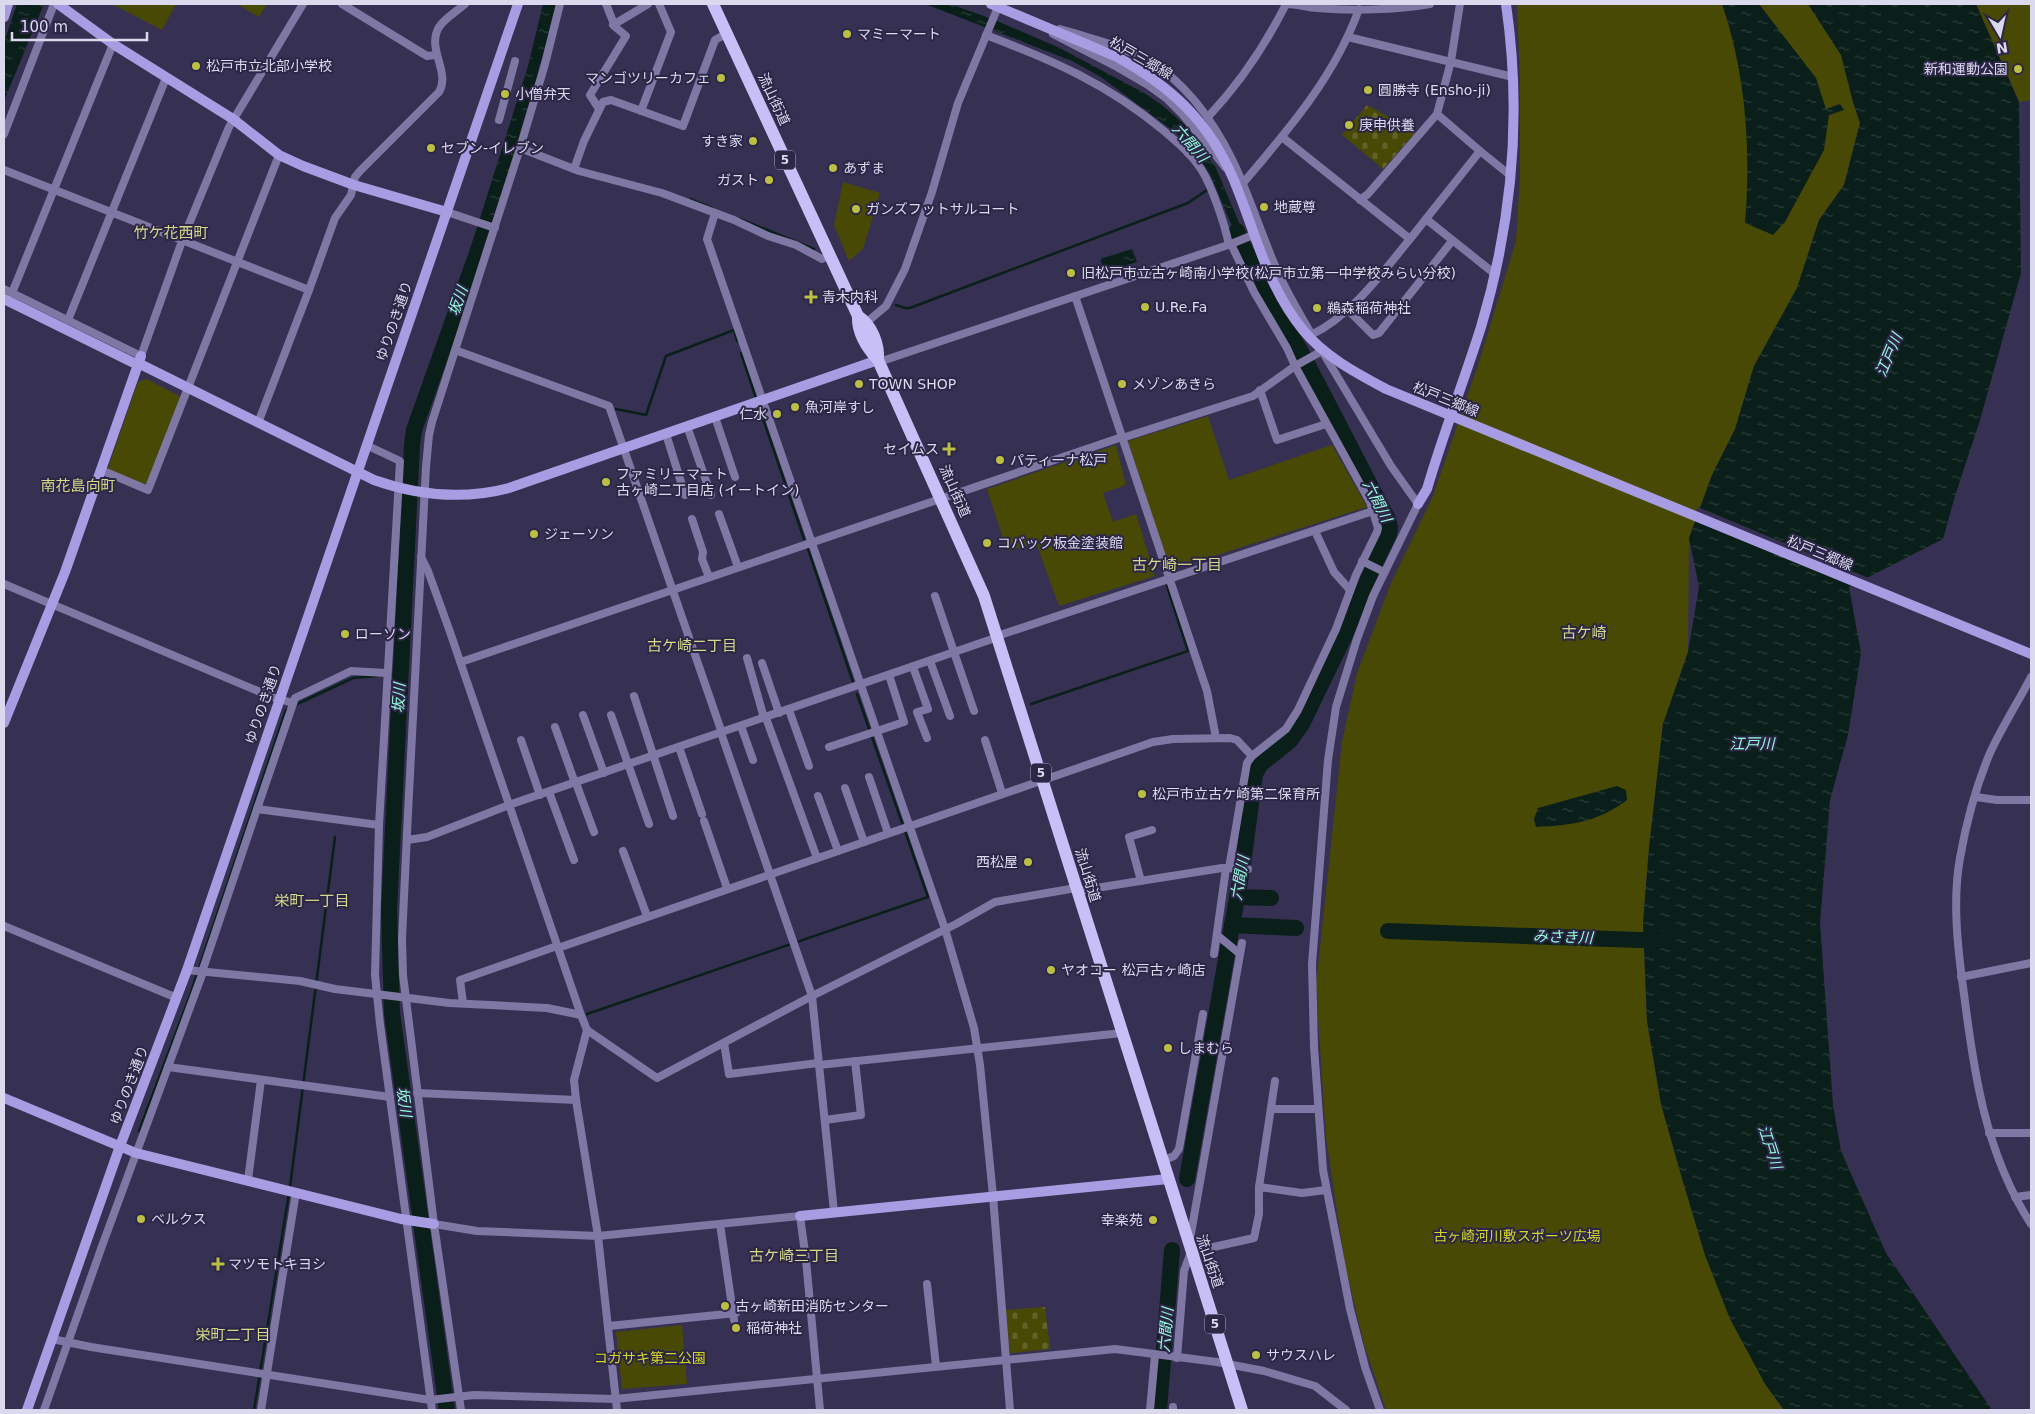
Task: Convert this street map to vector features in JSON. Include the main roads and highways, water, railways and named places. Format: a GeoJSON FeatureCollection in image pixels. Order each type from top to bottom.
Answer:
{"type":"FeatureCollection","features":[{"type":"Feature","properties":{"kind":"main road","name":"流山街道"},"geometry":{"type":"LineString","coordinates":[[713,4],[830,255],[879,349],[879,361],[976,575],[998,637],[1242,1410]]}},
{"type":"Feature","properties":{"kind":"water"},"geometry":{"type":"Polygon","coordinates":[[[17,4],[44,4],[4,101],[4,42],[17,4]]]}},
{"type":"Feature","properties":{"kind":"water"},"geometry":{"type":"Polygon","coordinates":[[[543,4],[556,4],[527,115],[482,261],[468,256],[528,66],[543,4]]]}},
{"type":"Feature","properties":{"kind":"water"},"geometry":{"type":"Polygon","coordinates":[[[925,4],[950,4],[995,20],[1060,48],[1146,94],[1162,105],[1185,125],[1216,168],[1250,249],[1243,252],[1210,174],[1196,153],[1176,133],[1101,77],[1072,61],[925,4]]]}},
{"type":"Feature","properties":{"kind":"water"},"geometry":{"type":"Polygon","coordinates":[[[1722,4],[1759,4],[1816,78],[1826,109],[1840,104],[1844,110],[1829,115],[1824,150],[1785,222],[1773,235],[1745,223],[1747,140],[1745,112],[1737,57],[1722,4]]]}},
{"type":"Feature","properties":{"kind":"water","name":"江戸川"},"geometry":{"type":"Polygon","coordinates":[[[1808,4],[1976,4],[2019,102],[2021,273],[1980,420],[1943,539],[1849,587],[1861,653],[1848,735],[1830,800],[1820,923],[1833,1105],[1841,1151],[1886,1253],[1992,1410],[1784,1410],[1765,1384],[1730,1319],[1705,1255],[1661,1104],[1647,1021],[1643,923],[1649,848],[1663,724],[1688,652],[1699,587],[1689,538],[1712,475],[1735,429],[1754,366],[1797,288],[1819,220],[1844,185],[1860,123],[1841,55],[1808,4]]]}},
{"type":"Feature","properties":{"kind":"water"},"geometry":{"type":"Polygon","coordinates":[[[1132,249],[1137,262],[1105,273],[1100,259],[1132,249]]]}},
{"type":"Feature","properties":{"kind":"water"},"geometry":{"type":"Polygon","coordinates":[[[1617,786],[1626,790],[1627,800],[1605,813],[1584,821],[1536,827],[1534,819],[1538,808],[1617,786]]]}},
{"type":"Feature","properties":{"kind":"waterway"},"geometry":{"type":"LineString","coordinates":[[896,305],[910,308],[1188,203],[1210,188]]}},
{"type":"Feature","properties":{"kind":"waterway"},"geometry":{"type":"LineString","coordinates":[[690,199],[712,208]]}},
{"type":"Feature","properties":{"kind":"waterway"},"geometry":{"type":"LineString","coordinates":[[740,219],[814,249]]}},
{"type":"Feature","properties":{"kind":"waterway","name":"六間川"},"geometry":{"type":"LineString","coordinates":[[1187,1179],[1243,864],[1255,774],[1261,764],[1290,741],[1302,724],[1345,635],[1389,534],[1390,527],[1388,519],[1314,376],[1251,263],[1237,231]]}},
{"type":"Feature","properties":{"kind":"waterway","name":"坂川"},"geometry":{"type":"LineString","coordinates":[[447,1410],[392,1013],[389,910],[414,430],[482,239]]}},
{"type":"Feature","properties":{"kind":"waterway"},"geometry":{"type":"LineString","coordinates":[[616,409],[646,415],[666,356],[734,330],[737,341]]}},
{"type":"Feature","properties":{"kind":"waterway"},"geometry":{"type":"LineString","coordinates":[[741,353],[756,398]]}},
{"type":"Feature","properties":{"kind":"waterway"},"geometry":{"type":"LineString","coordinates":[[758,404],[804,539]]}},
{"type":"Feature","properties":{"kind":"waterway"},"geometry":{"type":"LineString","coordinates":[[808,549],[853,682]]}},
{"type":"Feature","properties":{"kind":"waterway"},"geometry":{"type":"LineString","coordinates":[[1031,704],[1188,651],[1167,586]]}},
{"type":"Feature","properties":{"kind":"waterway"},"geometry":{"type":"LineString","coordinates":[[389,675],[400,674]]}},
{"type":"Feature","properties":{"kind":"waterway"},"geometry":{"type":"LineString","coordinates":[[295,705],[353,678],[376,676]]}},
{"type":"Feature","properties":{"kind":"waterway"},"geometry":{"type":"LineString","coordinates":[[587,1014],[928,897],[857,694]]}},
{"type":"Feature","properties":{"kind":"waterway"},"geometry":{"type":"LineString","coordinates":[[139,1131],[189,998],[286,710],[290,708]]}},
{"type":"Feature","properties":{"kind":"waterway"},"geometry":{"type":"LineString","coordinates":[[290,1187],[335,837]]}},
{"type":"Feature","properties":{"kind":"waterway"},"geometry":{"type":"LineString","coordinates":[[1237,897],[1271,898]]}},
{"type":"Feature","properties":{"kind":"waterway","name":"みさき川"},"geometry":{"type":"LineString","coordinates":[[1232,925],[1296,928]]}},
{"type":"Feature","properties":{"kind":"waterway","name":"みさき川"},"geometry":{"type":"LineString","coordinates":[[1388,931],[1639,940],[1665,939]]}},
{"type":"Feature","properties":{"kind":"waterway"},"geometry":{"type":"LineString","coordinates":[[254,1410],[289,1193]]}},
{"type":"Feature","properties":{"kind":"waterway","name":"六間川"},"geometry":{"type":"LineString","coordinates":[[1159,1410],[1172,1250]]}},
{"type":"Feature","properties":{"kind":"place","name":"マミーマート"},"geometry":{"type":"Point","coordinates":[847,34]}},
{"type":"Feature","properties":{"kind":"place","name":"松戸市立北部小学校"},"geometry":{"type":"Point","coordinates":[196,66]}},
{"type":"Feature","properties":{"kind":"place","name":"新和運動公園"},"geometry":{"type":"Point","coordinates":[2018,69]}},
{"type":"Feature","properties":{"kind":"place","name":"マンゴツリーカフェ"},"geometry":{"type":"Point","coordinates":[721,78]}},
{"type":"Feature","properties":{"kind":"place","name":"圓勝寺 (Ensho-ji)"},"geometry":{"type":"Point","coordinates":[1368,90]}},
{"type":"Feature","properties":{"kind":"place","name":"小僧弁天"},"geometry":{"type":"Point","coordinates":[505,94]}},
{"type":"Feature","properties":{"kind":"place","name":"庚申供養"},"geometry":{"type":"Point","coordinates":[1349,125]}},
{"type":"Feature","properties":{"kind":"place","name":"すき家"},"geometry":{"type":"Point","coordinates":[753,141]}},
{"type":"Feature","properties":{"kind":"place","name":"セブン-イレブン"},"geometry":{"type":"Point","coordinates":[431,148]}},
{"type":"Feature","properties":{"kind":"place","name":"あずま"},"geometry":{"type":"Point","coordinates":[833,168]}},
{"type":"Feature","properties":{"kind":"place","name":"ガスト"},"geometry":{"type":"Point","coordinates":[769,180]}},
{"type":"Feature","properties":{"kind":"place","name":"地蔵尊"},"geometry":{"type":"Point","coordinates":[1264,207]}},
{"type":"Feature","properties":{"kind":"place","name":"ガンズフットサルコート"},"geometry":{"type":"Point","coordinates":[856,209]}},
{"type":"Feature","properties":{"kind":"place","name":"旧松戸市立古ヶ崎南小学校(松戸市立第一中学校みらい分校)"},"geometry":{"type":"Point","coordinates":[1071,273]}},
{"type":"Feature","properties":{"kind":"place","name":"青木内科"},"geometry":{"type":"Point","coordinates":[811,297]}},
{"type":"Feature","properties":{"kind":"place","name":"U.Re.Fa"},"geometry":{"type":"Point","coordinates":[1145,307]}},
{"type":"Feature","properties":{"kind":"place","name":"鵜森稲荷神社"},"geometry":{"type":"Point","coordinates":[1317,308]}},
{"type":"Feature","properties":{"kind":"place","name":"TOWN SHOP"},"geometry":{"type":"Point","coordinates":[859,384]}},
{"type":"Feature","properties":{"kind":"place","name":"メゾンあきら"},"geometry":{"type":"Point","coordinates":[1122,384]}},
{"type":"Feature","properties":{"kind":"place","name":"魚河岸すし"},"geometry":{"type":"Point","coordinates":[795,407]}},
{"type":"Feature","properties":{"kind":"place","name":"仁水"},"geometry":{"type":"Point","coordinates":[777,414]}},
{"type":"Feature","properties":{"kind":"place","name":"セイムス"},"geometry":{"type":"Point","coordinates":[949,449]}},
{"type":"Feature","properties":{"kind":"place","name":"パティーナ松戸"},"geometry":{"type":"Point","coordinates":[1000,460]}},
{"type":"Feature","properties":{"kind":"place","name":"ファミリーマート 古ヶ崎二丁目店 (イートイン)"},"geometry":{"type":"Point","coordinates":[606,482]}},
{"type":"Feature","properties":{"kind":"place","name":"ジェーソン"},"geometry":{"type":"Point","coordinates":[534,534]}},
{"type":"Feature","properties":{"kind":"place","name":"コバック板金塗装館"},"geometry":{"type":"Point","coordinates":[987,543]}},
{"type":"Feature","properties":{"kind":"place","name":"ローソン"},"geometry":{"type":"Point","coordinates":[345,634]}},
{"type":"Feature","properties":{"kind":"place","name":"松戸市立古ケ崎第二保育所"},"geometry":{"type":"Point","coordinates":[1142,794]}},
{"type":"Feature","properties":{"kind":"place","name":"西松屋"},"geometry":{"type":"Point","coordinates":[1028,862]}},
{"type":"Feature","properties":{"kind":"place","name":"ヤオコー 松戸古ヶ崎店"},"geometry":{"type":"Point","coordinates":[1051,970]}},
{"type":"Feature","properties":{"kind":"place","name":"しまむら"},"geometry":{"type":"Point","coordinates":[1168,1048]}},
{"type":"Feature","properties":{"kind":"place","name":"ベルクス"},"geometry":{"type":"Point","coordinates":[141,1219]}},
{"type":"Feature","properties":{"kind":"place","name":"幸楽苑"},"geometry":{"type":"Point","coordinates":[1153,1220]}},
{"type":"Feature","properties":{"kind":"place","name":"マツモトキヨシ"},"geometry":{"type":"Point","coordinates":[218,1264]}},
{"type":"Feature","properties":{"kind":"place","name":"古ヶ崎新田消防センター"},"geometry":{"type":"Point","coordinates":[725,1306]}},
{"type":"Feature","properties":{"kind":"place","name":"稲荷神社"},"geometry":{"type":"Point","coordinates":[736,1328]}},
{"type":"Feature","properties":{"kind":"place","name":"サウスハレ"},"geometry":{"type":"Point","coordinates":[1256,1355]}},
{"type":"Feature","properties":{"kind":"district","name":"竹ケ花西町"},"geometry":{"type":"Point","coordinates":[171,233]}},
{"type":"Feature","properties":{"kind":"district","name":"南花島向町"},"geometry":{"type":"Point","coordinates":[78,486]}},
{"type":"Feature","properties":{"kind":"district","name":"古ケ崎一丁目"},"geometry":{"type":"Point","coordinates":[1177,565]}},
{"type":"Feature","properties":{"kind":"district","name":"古ケ崎"},"geometry":{"type":"Point","coordinates":[1584,633]}},
{"type":"Feature","properties":{"kind":"district","name":"古ケ崎二丁目"},"geometry":{"type":"Point","coordinates":[692,646]}},
{"type":"Feature","properties":{"kind":"district","name":"栄町一丁目"},"geometry":{"type":"Point","coordinates":[312,901]}},
{"type":"Feature","properties":{"kind":"district","name":"古ケ崎三丁目"},"geometry":{"type":"Point","coordinates":[794,1256]}},
{"type":"Feature","properties":{"kind":"district","name":"栄町二丁目"},"geometry":{"type":"Point","coordinates":[233,1335]}},
{"type":"Feature","properties":{"kind":"park label","name":"古ヶ崎河川敷スポーツ広場"},"geometry":{"type":"Point","coordinates":[1517,1236]}},
{"type":"Feature","properties":{"kind":"park label","name":"コガサキ第二公園"},"geometry":{"type":"Point","coordinates":[650,1358]}}]}
